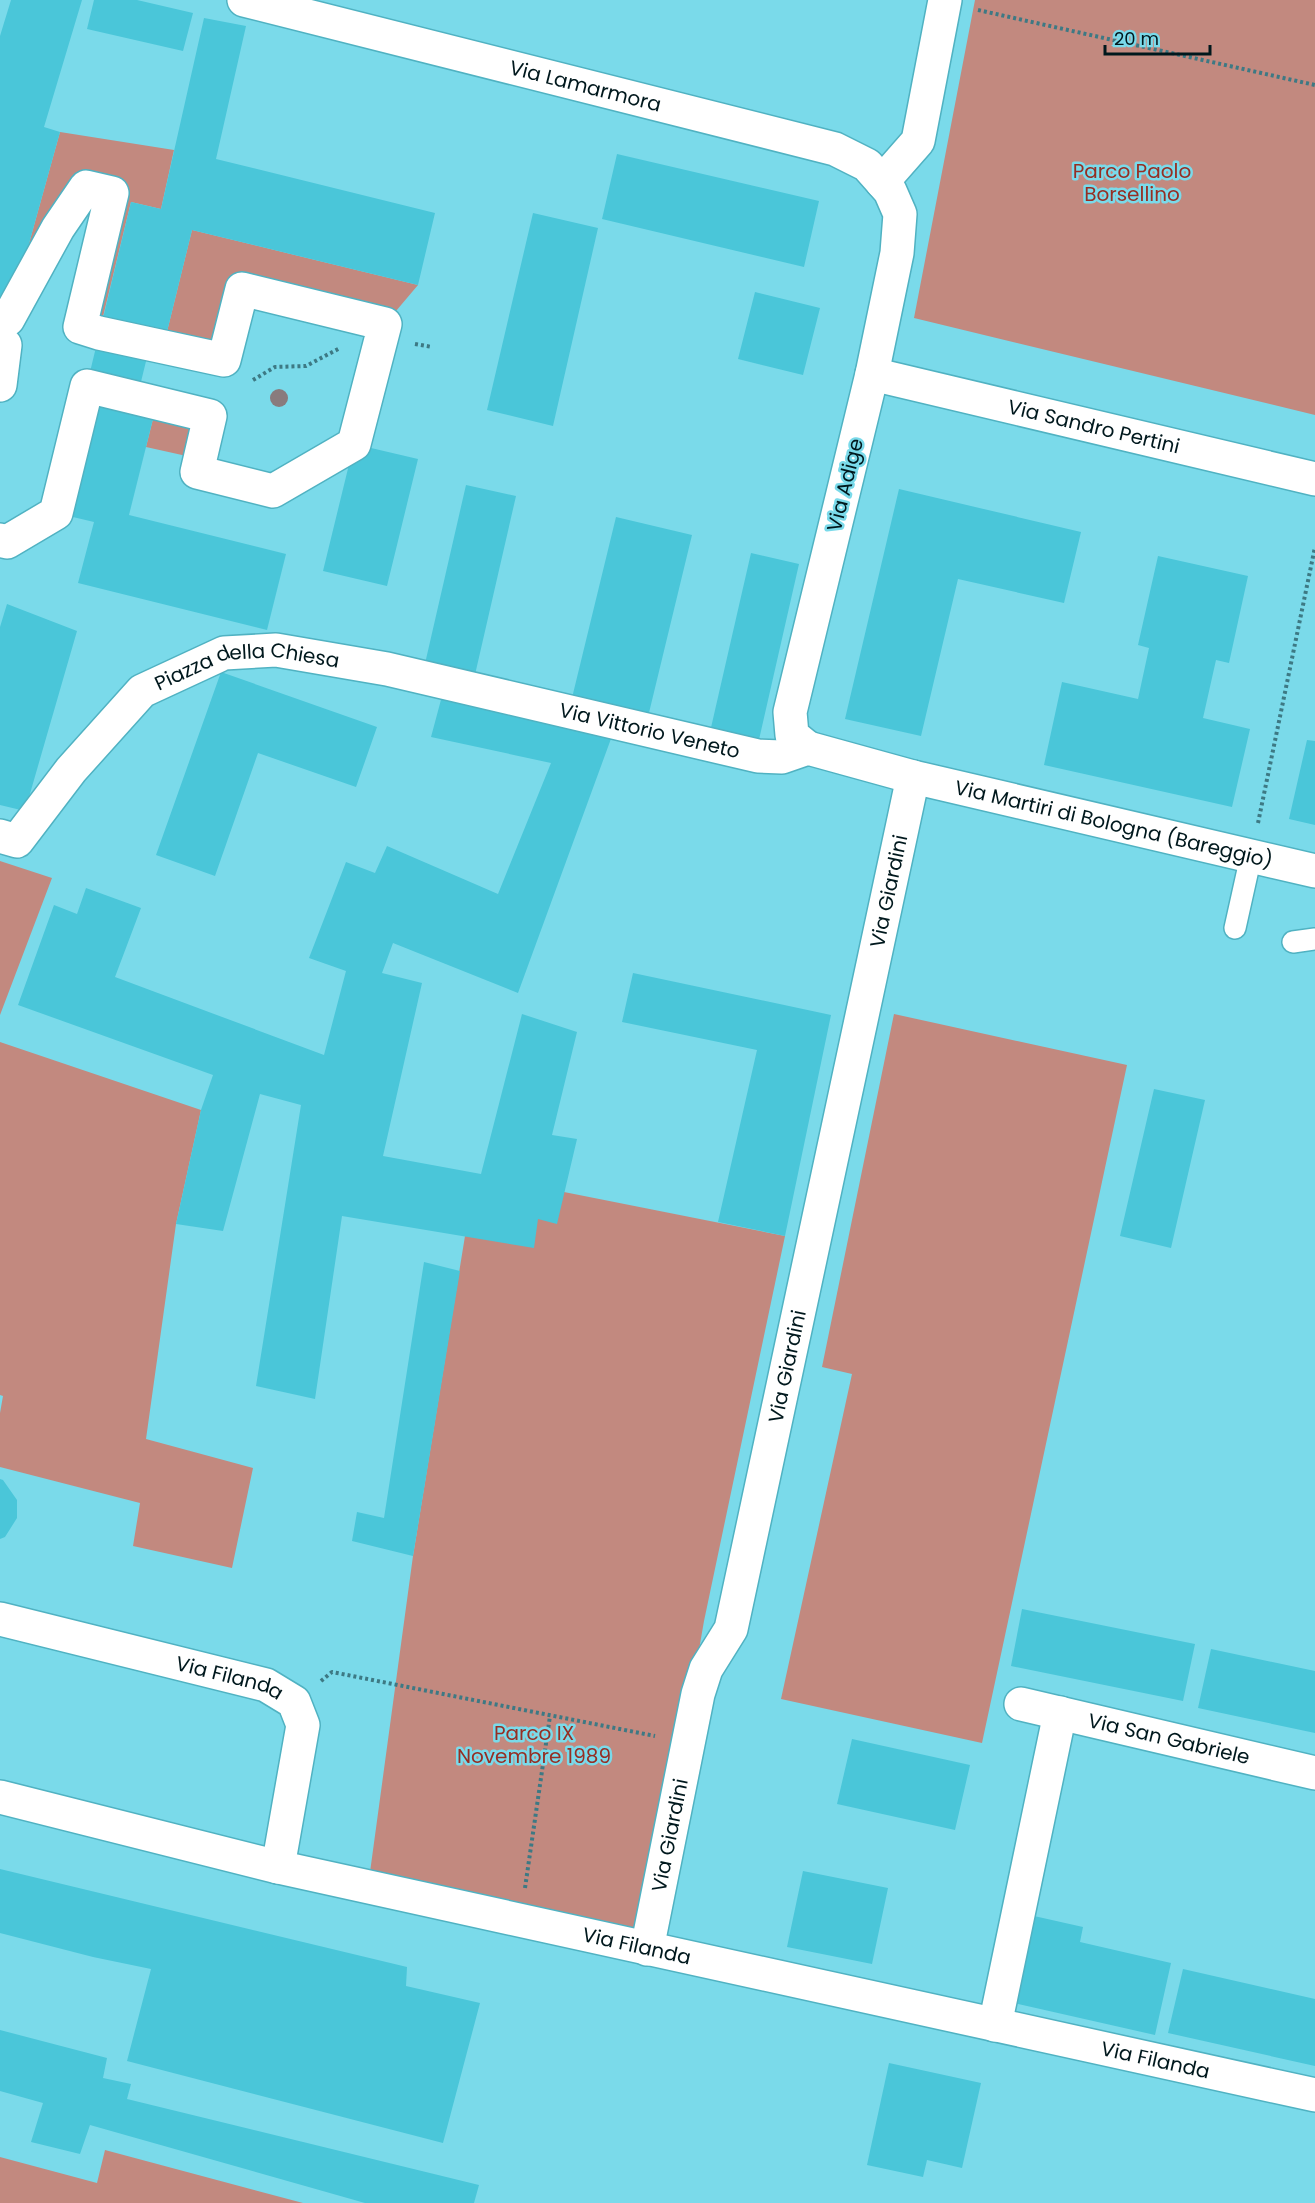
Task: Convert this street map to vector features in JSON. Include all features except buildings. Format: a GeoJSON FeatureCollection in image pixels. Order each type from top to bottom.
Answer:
{"type":"FeatureCollection","features":[{"type":"Feature","properties":{"kind":"street","name":"Via Lamarmora"},"geometry":{"type":"LineString","coordinates":[[244,0],[835,149],[867,165],[890,191],[900,214]]}},
{"type":"Feature","properties":{"kind":"street"},"geometry":{"type":"LineString","coordinates":[[882,182],[918,141],[945,2]]}},
{"type":"Feature","properties":{"kind":"street"},"geometry":{"type":"LineString","coordinates":[[0,317],[8,320],[58,228],[86,187],[112,193],[80,327],[224,360],[242,290],[385,324],[354,444],[273,491],[197,472],[210,416],[87,386],[56,513],[7,542],[0,540]]}},
{"type":"Feature","properties":{"kind":"street","name":"Via Adige"},"geometry":{"type":"LineString","coordinates":[[808,748],[792,735],[790,712],[872,374],[897,253],[900,214]]}},
{"type":"Feature","properties":{"kind":"street"},"geometry":{"type":"LineString","coordinates":[[0,345],[5,345],[0,385]]}},
{"type":"Feature","properties":{"kind":"street","name":"Via Sandro Pertini"},"geometry":{"type":"LineString","coordinates":[[872,374],[1315,479]]}},
{"type":"Feature","properties":{"kind":"street","name":"Piazza della Chiesa"},"geometry":{"type":"LineString","coordinates":[[0,836],[18,841],[71,770],[142,691],[224,653],[276,650],[387,669]]}},
{"type":"Feature","properties":{"kind":"street","name":"Via Vittorio Veneto"},"geometry":{"type":"LineString","coordinates":[[387,669],[758,756],[782,757],[808,748]]}},
{"type":"Feature","properties":{"kind":"street"},"geometry":{"type":"LineString","coordinates":[[808,748],[913,777]]}},
{"type":"Feature","properties":{"kind":"street","name":"Via Martiri di Bologna (Bareggio)"},"geometry":{"type":"LineString","coordinates":[[913,777],[1315,871]]}},
{"type":"Feature","properties":{"kind":"street","name":"Via Giardini"},"geometry":{"type":"LineString","coordinates":[[647,1949],[698,1694],[706,1669],[731,1629],[913,777]]}},
{"type":"Feature","properties":{"kind":"street","name":"Via Filanda"},"geometry":{"type":"LineString","coordinates":[[0,1619],[266,1685],[294,1702],[303,1725],[278,1867]]}},
{"type":"Feature","properties":{"kind":"street","name":"Via San Gabriele"},"geometry":{"type":"LineString","coordinates":[[1021,1704],[1315,1773]]}},
{"type":"Feature","properties":{"kind":"street"},"geometry":{"type":"LineString","coordinates":[[995,2025],[1060,1713]]}},
{"type":"Feature","properties":{"kind":"street","name":"Via Filanda"},"geometry":{"type":"LineString","coordinates":[[0,1797],[278,1867],[1315,2095]]}},
{"type":"Feature","properties":{"kind":"lane"},"geometry":{"type":"LineString","coordinates":[[1235,928],[1251,856]]}},
{"type":"Feature","properties":{"kind":"lane"},"geometry":{"type":"LineString","coordinates":[[1293,942],[1315,939]]}},
{"type":"Feature","properties":{"kind":"path"},"geometry":{"type":"LineString","coordinates":[[945,2],[1315,85]]}},
{"type":"Feature","properties":{"kind":"path"},"geometry":{"type":"LineString","coordinates":[[251,381],[275,367],[306,366],[364,335],[432,347]]}},
{"type":"Feature","properties":{"kind":"path"},"geometry":{"type":"LineString","coordinates":[[1251,856],[1315,547]]}},
{"type":"Feature","properties":{"kind":"path"},"geometry":{"type":"LineString","coordinates":[[294,1702],[332,1672],[688,1743]]}},
{"type":"Feature","properties":{"kind":"path"},"geometry":{"type":"LineString","coordinates":[[521,1921],[550,1716]]}},
{"type":"Feature","properties":{"kind":"green space","name":"Parco Paolo Borsellino"},"geometry":{"type":"Polygon","coordinates":[[[975,0],[1315,0],[1315,415],[914,318],[975,0]]]}},
{"type":"Feature","properties":{"kind":"green space"},"geometry":{"type":"Polygon","coordinates":[[[60,132],[174,150],[161,209],[131,202],[99,333],[80,327],[112,193],[86,187],[8,319],[60,132]]]}},
{"type":"Feature","properties":{"kind":"green space"},"geometry":{"type":"Polygon","coordinates":[[[192,230],[418,285],[385,324],[242,290],[224,360],[163,348],[192,230]]]}},
{"type":"Feature","properties":{"kind":"green space"},"geometry":{"type":"Polygon","coordinates":[[[157,403],[210,416],[200,459],[146,447],[157,403]]]}},
{"type":"Feature","properties":{"kind":"green space"},"geometry":{"type":"Polygon","coordinates":[[[0,861],[52,878],[0,1015],[0,861]]]}},
{"type":"Feature","properties":{"kind":"green space"},"geometry":{"type":"Polygon","coordinates":[[[894,1014],[1127,1065],[982,1743],[781,1699],[852,1374],[822,1367],[894,1014]]]}},
{"type":"Feature","properties":{"kind":"green space"},"geometry":{"type":"Polygon","coordinates":[[[0,1042],[201,1110],[176,1224],[146,1439],[253,1468],[232,1568],[133,1546],[140,1503],[0,1467],[0,1413],[3,1396],[0,1395],[0,1042]]]}},
{"type":"Feature","properties":{"kind":"green space","name":"Parco IX Novembre 1989"},"geometry":{"type":"Polygon","coordinates":[[[564,1192],[785,1236],[704,1621],[647,1949],[368,1887],[413,1556],[465,1236],[538,1219],[564,1192]]]}},
{"type":"Feature","properties":{"kind":"green space"},"geometry":{"type":"Polygon","coordinates":[[[105,2150],[303,2203],[0,2203],[0,2157],[97,2183],[105,2150]]]}}]}
